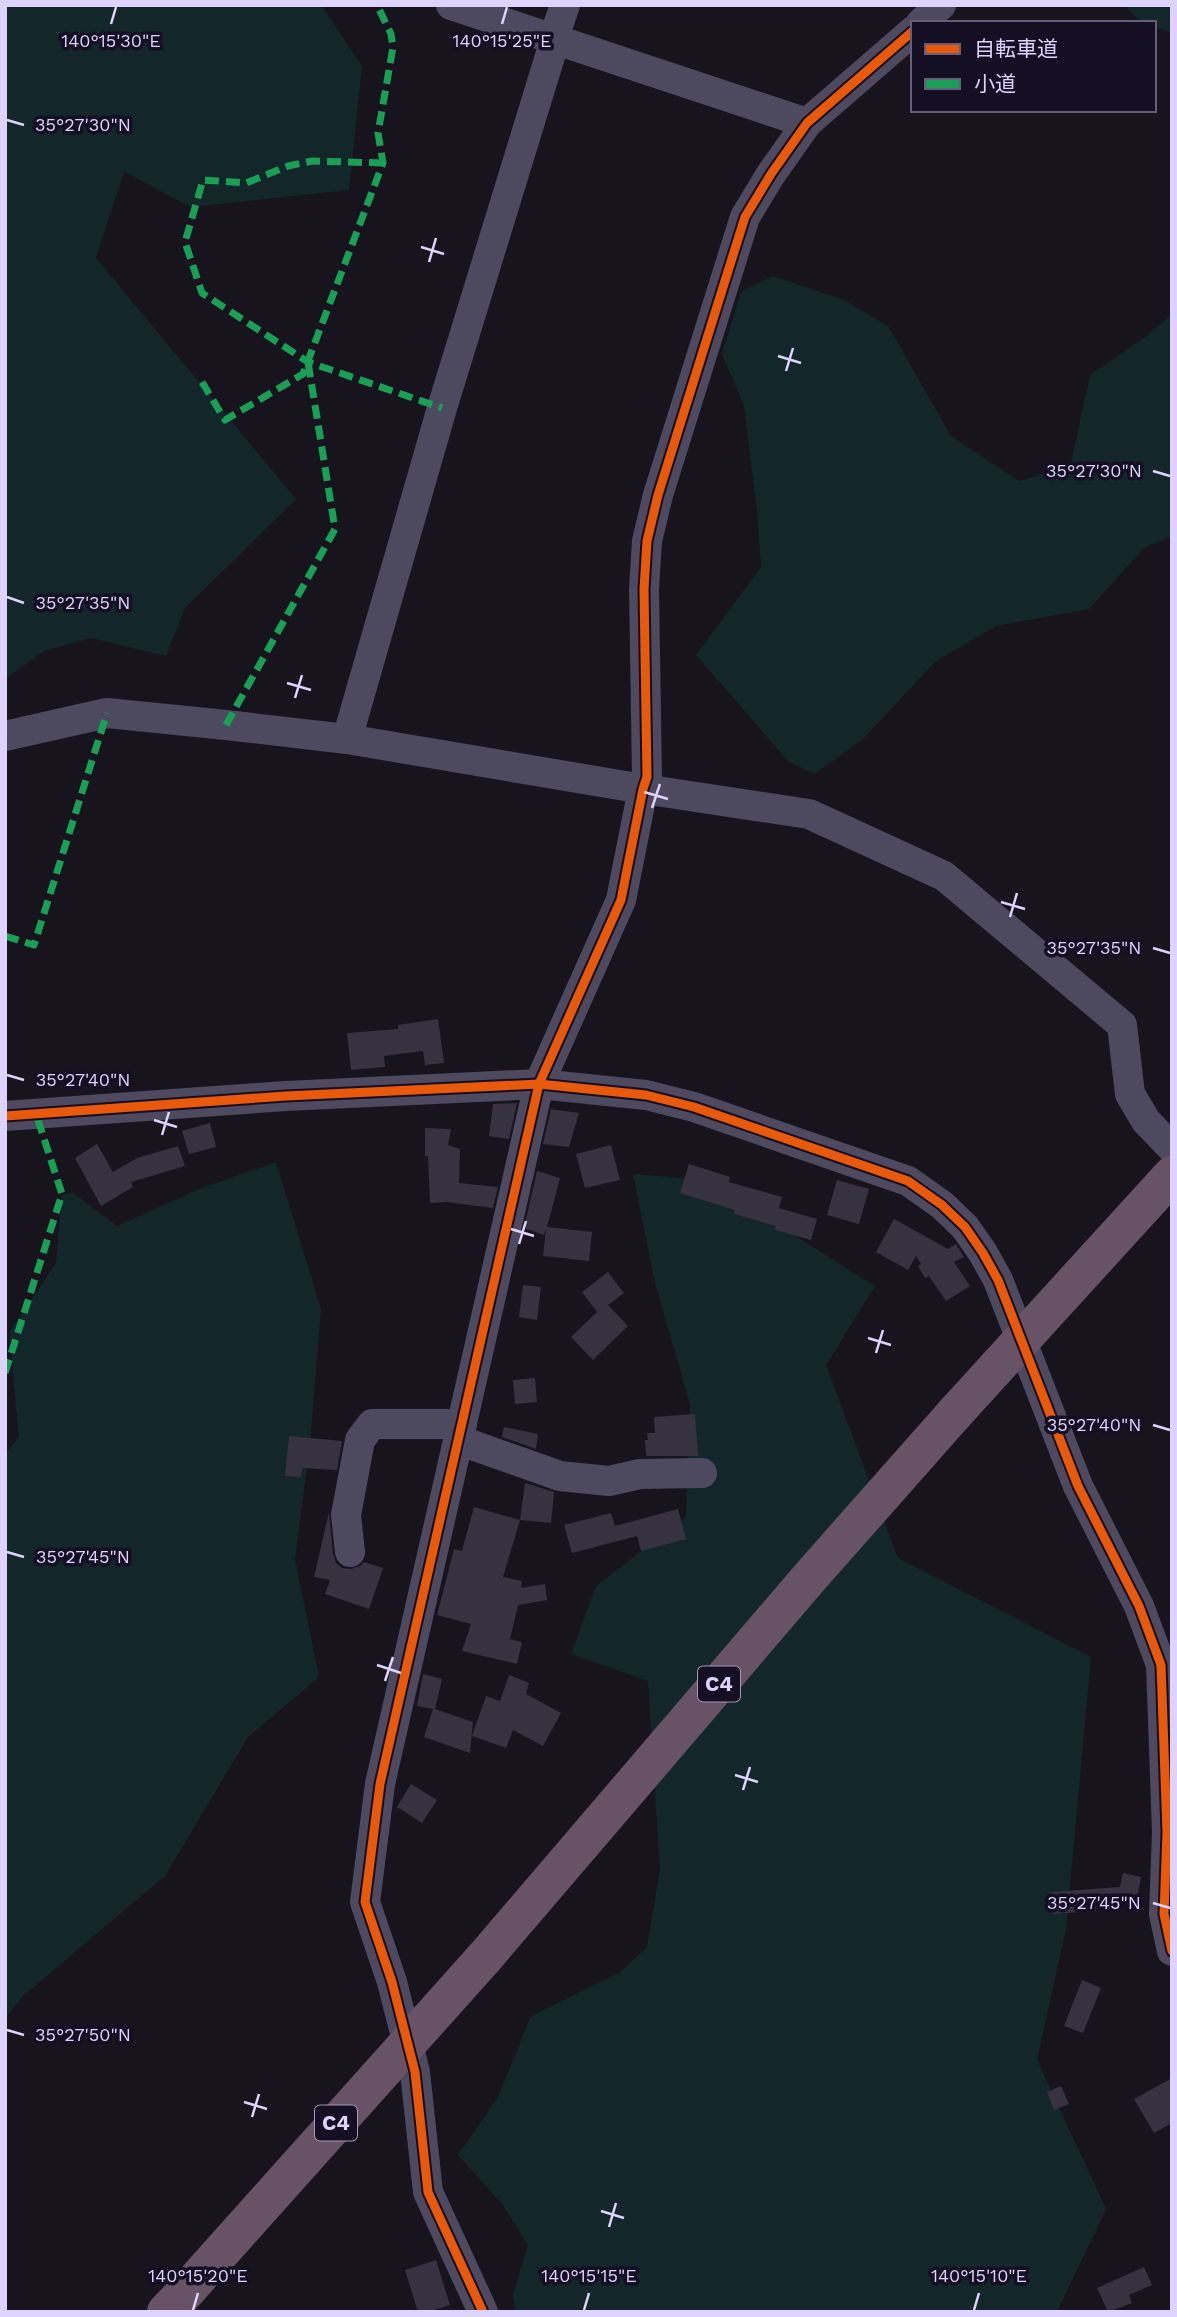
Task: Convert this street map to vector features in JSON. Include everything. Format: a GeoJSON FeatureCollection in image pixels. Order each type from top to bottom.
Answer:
{"type":"FeatureCollection","features":[{"type":"Feature","properties":{"kind":"highway","name":"C4"},"geometry":{"type":"LineString","coordinates":[[177,2300],[485,1957],[801,1588],[955,1413],[1172,1175]]}},
{"type":"Feature","properties":{"kind":"street"},"geometry":{"type":"LineString","coordinates":[[452,5],[807,123]]}},
{"type":"Feature","properties":{"kind":"street"},"geometry":{"type":"LineString","coordinates":[[347,739],[442,408],[565,5]]}},
{"type":"Feature","properties":{"kind":"street"},"geometry":{"type":"LineString","coordinates":[[923,21],[941,5]]}},
{"type":"Feature","properties":{"kind":"street"},"geometry":{"type":"LineString","coordinates":[[483,2312],[428,2192],[415,2073],[392,1982],[365,1902],[380,1784],[539,1084],[621,901],[647,777],[644,589],[647,541],[658,495],[745,217],[807,123],[911,33]]}},
{"type":"Feature","properties":{"kind":"street"},"geometry":{"type":"LineString","coordinates":[[5,736],[107,713],[226,724],[347,739],[808,814],[944,876],[1122,1025],[1130,1094],[1146,1121],[1172,1148]]}},
{"type":"Feature","properties":{"kind":"street"},"geometry":{"type":"LineString","coordinates":[[5,1116],[286,1096],[539,1084],[646,1095],[694,1107],[908,1181],[942,1205],[965,1227],[998,1280],[1078,1486],[1139,1606],[1161,1665],[1167,1832],[1164,1914],[1172,1951]]}},
{"type":"Feature","properties":{"kind":"street"},"geometry":{"type":"LineString","coordinates":[[350,1552],[346,1515],[360,1440],[372,1424],[460,1432],[560,1476],[609,1481],[640,1475],[702,1473]]}},
{"type":"Feature","properties":{"kind":"green space"},"geometry":{"type":"Polygon","coordinates":[[[5,5],[321,5],[362,66],[349,190],[191,207],[124,172],[96,258],[296,499],[185,608],[166,656],[91,638],[44,651],[5,679],[5,5]]]}},
{"type":"Feature","properties":{"kind":"green space"},"geometry":{"type":"Polygon","coordinates":[[[1125,5],[1172,5],[1172,33],[1156,28],[1156,21],[1139,21],[1125,5]]]}},
{"type":"Feature","properties":{"kind":"green space"},"geometry":{"type":"Polygon","coordinates":[[[773,276],[844,300],[888,326],[951,436],[1019,481],[1070,467],[1090,375],[1145,337],[1172,314],[1172,536],[1144,548],[1089,609],[996,626],[936,661],[861,741],[814,774],[788,761],[696,655],[761,567],[744,406],[722,354],[741,292],[773,276]]]}},
{"type":"Feature","properties":{"kind":"green space"},"geometry":{"type":"Polygon","coordinates":[[[276,1162],[321,1309],[310,1443],[295,1559],[319,1677],[248,1737],[165,1876],[23,1996],[5,2019],[5,1454],[19,1437],[9,1333],[56,1263],[62,1194],[73,1193],[117,1226],[202,1188],[276,1162]]]}},
{"type":"Feature","properties":{"kind":"green space"},"geometry":{"type":"Polygon","coordinates":[[[633,1174],[706,1180],[875,1286],[826,1365],[898,1558],[1091,1657],[1066,1929],[1037,2060],[1106,2209],[1057,2312],[515,2312],[513,2295],[528,2245],[503,2205],[458,2155],[498,2097],[531,2016],[619,1973],[647,1947],[660,1870],[648,1681],[571,1654],[596,1586],[686,1517],[690,1404],[655,1283],[633,1174]]]}},
{"type":"Feature","properties":{"kind":"building"},"geometry":{"type":"Polygon","coordinates":[[[438,1019],[444,1063],[425,1065],[423,1051],[384,1056],[385,1067],[351,1070],[347,1033],[398,1029],[398,1025],[438,1019]]]}},
{"type":"Feature","properties":{"kind":"building"},"geometry":{"type":"Polygon","coordinates":[[[517,1103],[509,1139],[489,1136],[493,1104],[517,1103]]]}},
{"type":"Feature","properties":{"kind":"building"},"geometry":{"type":"Polygon","coordinates":[[[551,1109],[579,1113],[569,1147],[543,1144],[551,1109]]]}},
{"type":"Feature","properties":{"kind":"building"},"geometry":{"type":"Polygon","coordinates":[[[210,1123],[216,1147],[189,1154],[182,1131],[210,1123]]]}},
{"type":"Feature","properties":{"kind":"building"},"geometry":{"type":"Polygon","coordinates":[[[425,1128],[451,1129],[448,1145],[460,1149],[459,1183],[498,1187],[493,1208],[447,1202],[430,1203],[425,1128]]]}},
{"type":"Feature","properties":{"kind":"building"},"geometry":{"type":"Polygon","coordinates":[[[97,1144],[113,1172],[137,1158],[178,1146],[185,1166],[131,1182],[133,1187],[101,1206],[75,1158],[97,1144]]]}},
{"type":"Feature","properties":{"kind":"building"},"geometry":{"type":"Polygon","coordinates":[[[611,1145],[620,1180],[585,1188],[576,1154],[611,1145]]]}},
{"type":"Feature","properties":{"kind":"building"},"geometry":{"type":"Polygon","coordinates":[[[689,1164],[730,1177],[729,1182],[782,1197],[779,1208],[817,1219],[811,1240],[775,1230],[776,1226],[734,1214],[735,1210],[680,1193],[689,1164]]]}},
{"type":"Feature","properties":{"kind":"building"},"geometry":{"type":"Polygon","coordinates":[[[537,1171],[560,1178],[547,1227],[592,1232],[589,1261],[543,1256],[546,1229],[544,1235],[524,1228],[537,1171]]]}},
{"type":"Feature","properties":{"kind":"building"},"geometry":{"type":"Polygon","coordinates":[[[837,1180],[869,1189],[859,1224],[827,1215],[837,1180]]]}},
{"type":"Feature","properties":{"kind":"building"},"geometry":{"type":"Polygon","coordinates":[[[894,1219],[948,1249],[956,1244],[964,1257],[954,1262],[970,1286],[946,1301],[929,1276],[925,1278],[916,1256],[908,1270],[876,1252],[894,1219]]]}},
{"type":"Feature","properties":{"kind":"building"},"geometry":{"type":"Polygon","coordinates":[[[608,1272],[624,1293],[608,1305],[628,1326],[593,1360],[571,1337],[597,1312],[582,1292],[608,1272]]]}},
{"type":"Feature","properties":{"kind":"building"},"geometry":{"type":"Polygon","coordinates":[[[523,1285],[541,1287],[537,1320],[519,1317],[523,1285]]]}},
{"type":"Feature","properties":{"kind":"building"},"geometry":{"type":"Polygon","coordinates":[[[535,1378],[537,1402],[515,1404],[513,1380],[535,1378]]]}},
{"type":"Feature","properties":{"kind":"building"},"geometry":{"type":"Polygon","coordinates":[[[695,1414],[698,1456],[646,1456],[647,1433],[655,1433],[654,1417],[695,1414]]]}},
{"type":"Feature","properties":{"kind":"building"},"geometry":{"type":"Polygon","coordinates":[[[504,1427],[538,1434],[536,1449],[502,1437],[504,1427]]]}},
{"type":"Feature","properties":{"kind":"building"},"geometry":{"type":"Polygon","coordinates":[[[289,1436],[342,1441],[337,1470],[302,1468],[301,1477],[285,1476],[289,1436]]]}},
{"type":"Feature","properties":{"kind":"building"},"geometry":{"type":"Polygon","coordinates":[[[525,1483],[554,1492],[551,1523],[520,1520],[525,1483]]]}},
{"type":"Feature","properties":{"kind":"building"},"geometry":{"type":"Polygon","coordinates":[[[474,1507],[520,1520],[503,1577],[522,1581],[521,1588],[545,1584],[547,1600],[518,1605],[510,1639],[522,1642],[517,1664],[462,1651],[471,1624],[437,1615],[454,1549],[462,1551],[474,1507]]]}},
{"type":"Feature","properties":{"kind":"building"},"geometry":{"type":"Polygon","coordinates":[[[678,1509],[686,1539],[641,1551],[637,1536],[572,1553],[564,1525],[611,1513],[615,1526],[678,1509]]]}},
{"type":"Feature","properties":{"kind":"building"},"geometry":{"type":"Polygon","coordinates":[[[329,1512],[336,1563],[342,1568],[351,1569],[364,1562],[383,1568],[369,1609],[325,1594],[330,1580],[314,1577],[329,1512]]]}},
{"type":"Feature","properties":{"kind":"building"},"geometry":{"type":"Polygon","coordinates":[[[423,1674],[442,1679],[435,1709],[473,1722],[470,1753],[424,1737],[433,1709],[417,1706],[423,1674]]]}},
{"type":"Feature","properties":{"kind":"building"},"geometry":{"type":"Polygon","coordinates":[[[509,1675],[529,1683],[526,1694],[561,1713],[543,1746],[513,1730],[506,1748],[472,1736],[486,1696],[500,1701],[509,1675]]]}},
{"type":"Feature","properties":{"kind":"building"},"geometry":{"type":"Polygon","coordinates":[[[411,1784],[437,1800],[422,1823],[397,1807],[411,1784]]]}},
{"type":"Feature","properties":{"kind":"building"},"geometry":{"type":"Polygon","coordinates":[[[1123,1873],[1141,1877],[1136,1905],[1095,1898],[1096,1911],[1053,1914],[1051,1892],[1120,1887],[1123,1873]]]}},
{"type":"Feature","properties":{"kind":"building"},"geometry":{"type":"Polygon","coordinates":[[[1082,1980],[1101,1988],[1083,2033],[1064,2026],[1082,1980]]]}},
{"type":"Feature","properties":{"kind":"building"},"geometry":{"type":"Polygon","coordinates":[[[1172,2078],[1172,2123],[1154,2133],[1134,2099],[1172,2078]]]}},
{"type":"Feature","properties":{"kind":"building"},"geometry":{"type":"Polygon","coordinates":[[[1061,2086],[1069,2104],[1054,2110],[1047,2092],[1061,2086]]]}},
{"type":"Feature","properties":{"kind":"building"},"geometry":{"type":"Polygon","coordinates":[[[436,2260],[450,2305],[428,2312],[418,2312],[405,2270],[436,2260]]]}},
{"type":"Feature","properties":{"kind":"building"},"geometry":{"type":"Polygon","coordinates":[[[1144,2267],[1152,2285],[1129,2295],[1132,2303],[1108,2312],[1097,2288],[1144,2267]]]}},
{"type":"Feature","properties":{"kind":"marked path"},"geometry":{"type":"LineString","coordinates":[[202,382],[225,420],[303,374],[383,163],[378,133],[393,47],[391,34],[377,5]]}},
{"type":"Feature","properties":{"kind":"marked path"},"geometry":{"type":"LineString","coordinates":[[383,163],[312,161],[288,166],[246,183],[203,180],[185,242],[202,293],[308,362],[442,408]]}},
{"type":"Feature","properties":{"kind":"marked path"},"geometry":{"type":"LineString","coordinates":[[226,725],[335,529],[308,362]]}},
{"type":"Feature","properties":{"kind":"marked path"},"geometry":{"type":"LineString","coordinates":[[5,936],[34,945],[107,713]]}},
{"type":"Feature","properties":{"kind":"marked path"},"geometry":{"type":"LineString","coordinates":[[5,1373],[62,1194],[36,1114]]}},
{"type":"Feature","properties":{"kind":"cycle path"},"geometry":{"type":"LineString","coordinates":[[483,2312],[428,2192],[415,2072],[392,1982],[365,1902],[380,1784],[539,1084],[621,900],[647,777],[644,589],[647,541],[658,495],[745,217],[807,123],[911,33]]}},
{"type":"Feature","properties":{"kind":"cycle path"},"geometry":{"type":"LineString","coordinates":[[5,1116],[286,1096],[539,1084],[646,1095],[694,1107],[908,1181],[942,1205],[965,1227],[998,1280],[1078,1486],[1139,1606],[1161,1665],[1167,1832],[1164,1914],[1172,1951]]}}]}
